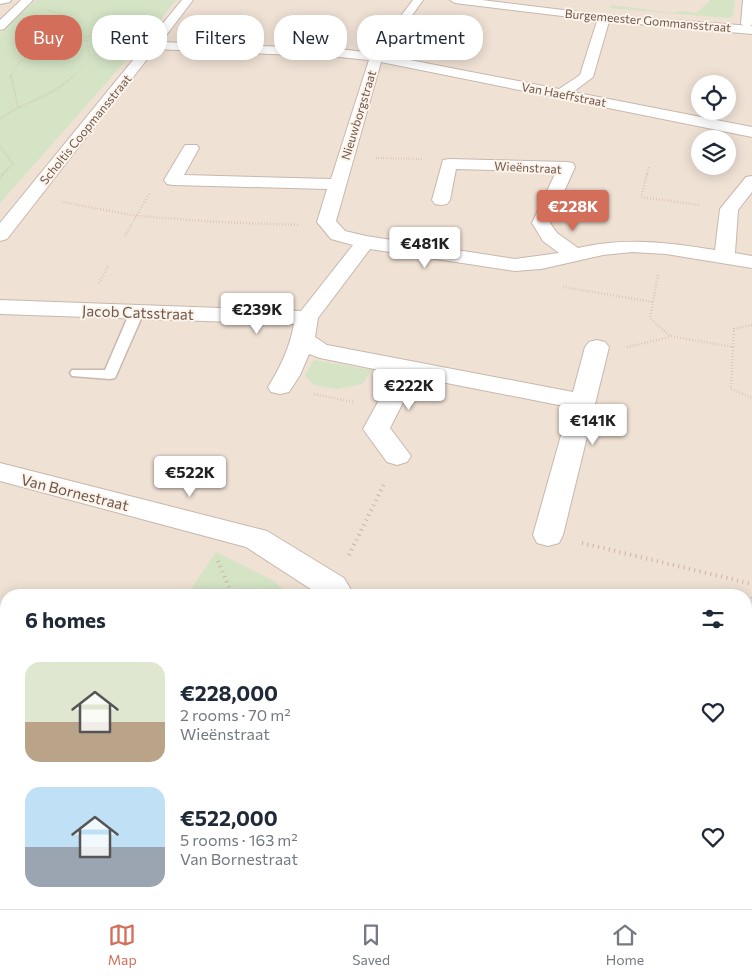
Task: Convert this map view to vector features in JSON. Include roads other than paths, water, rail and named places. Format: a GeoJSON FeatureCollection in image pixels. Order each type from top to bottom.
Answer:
{"type":"FeatureCollection","features":[{"type":"Feature","properties":{"kind":"street"},"geometry":{"type":"LineString","coordinates":[[0,0],[6,0]]}},
{"type":"Feature","properties":{"kind":"street"},"geometry":{"type":"LineString","coordinates":[[0,27],[20,5],[28,0]]}},
{"type":"Feature","properties":{"kind":"street","name":"Scholtis Coopmansstraat"},"geometry":{"type":"LineString","coordinates":[[167,26],[188,0]]}},
{"type":"Feature","properties":{"kind":"street","name":"Nieuwborgstraat"},"geometry":{"type":"LineString","coordinates":[[407,15],[418,0]]}},
{"type":"Feature","properties":{"kind":"street","name":"Burgemeester Gommansstraat"},"geometry":{"type":"LineString","coordinates":[[455,0],[604,18],[751,26]]}},
{"type":"Feature","properties":{"kind":"street","name":"Burgemeester Gommansstraat"},"geometry":{"type":"LineString","coordinates":[[498,0],[599,12],[751,26]]}},
{"type":"Feature","properties":{"kind":"street"},"geometry":{"type":"LineString","coordinates":[[748,0],[751,26]]}},
{"type":"Feature","properties":{"kind":"street"},"geometry":{"type":"LineString","coordinates":[[561,94],[586,76],[604,18]]}},
{"type":"Feature","properties":{"kind":"street","name":"Van Haeffstraat"},"geometry":{"type":"LineString","coordinates":[[167,46],[357,55]]}},
{"type":"Feature","properties":{"kind":"street","name":"Scholtis Coopmansstraat"},"geometry":{"type":"LineString","coordinates":[[0,235],[140,60]]}},
{"type":"Feature","properties":{"kind":"street","name":"Nieuwborgstraat"},"geometry":{"type":"LineString","coordinates":[[365,242],[338,235],[326,222],[375,60]]}},
{"type":"Feature","properties":{"kind":"street","name":"Van Haeffstraat"},"geometry":{"type":"LineString","coordinates":[[391,60],[752,132]]}},
{"type":"Feature","properties":{"kind":"street"},"geometry":{"type":"LineString","coordinates":[[191,148],[174,180],[338,184]]}},
{"type":"Feature","properties":{"kind":"street","name":"Wieënstraat"},"geometry":{"type":"LineString","coordinates":[[441,200],[448,164],[567,167],[541,223],[550,236],[576,256]]}},
{"type":"Feature","properties":{"kind":"street"},"geometry":{"type":"LineString","coordinates":[[724,258],[729,209],[752,181]]}},
{"type":"Feature","properties":{"kind":"street"},"geometry":{"type":"LineString","coordinates":[[280,387],[288,375],[305,328],[365,242],[515,265],[536,264],[621,246],[663,249],[752,262]]}},
{"type":"Feature","properties":{"kind":"street","name":"Jacob Catsstraat"},"geometry":{"type":"LineString","coordinates":[[0,307],[137,312],[305,328]]}},
{"type":"Feature","properties":{"kind":"street"},"geometry":{"type":"LineString","coordinates":[[305,328],[320,351],[582,402]]}},
{"type":"Feature","properties":{"kind":"street"},"geometry":{"type":"LineString","coordinates":[[548,535],[596,351]]}},
{"type":"Feature","properties":{"kind":"street"},"geometry":{"type":"LineString","coordinates":[[397,456],[376,429],[409,368]]}},
{"type":"Feature","properties":{"kind":"street","name":"Van Bornestraat"},"geometry":{"type":"LineString","coordinates":[[0,472],[256,538],[333,589]]}},
{"type":"Feature","properties":{"kind":"lane"},"geometry":{"type":"LineString","coordinates":[[76,373],[110,375],[137,312]]}}]}
